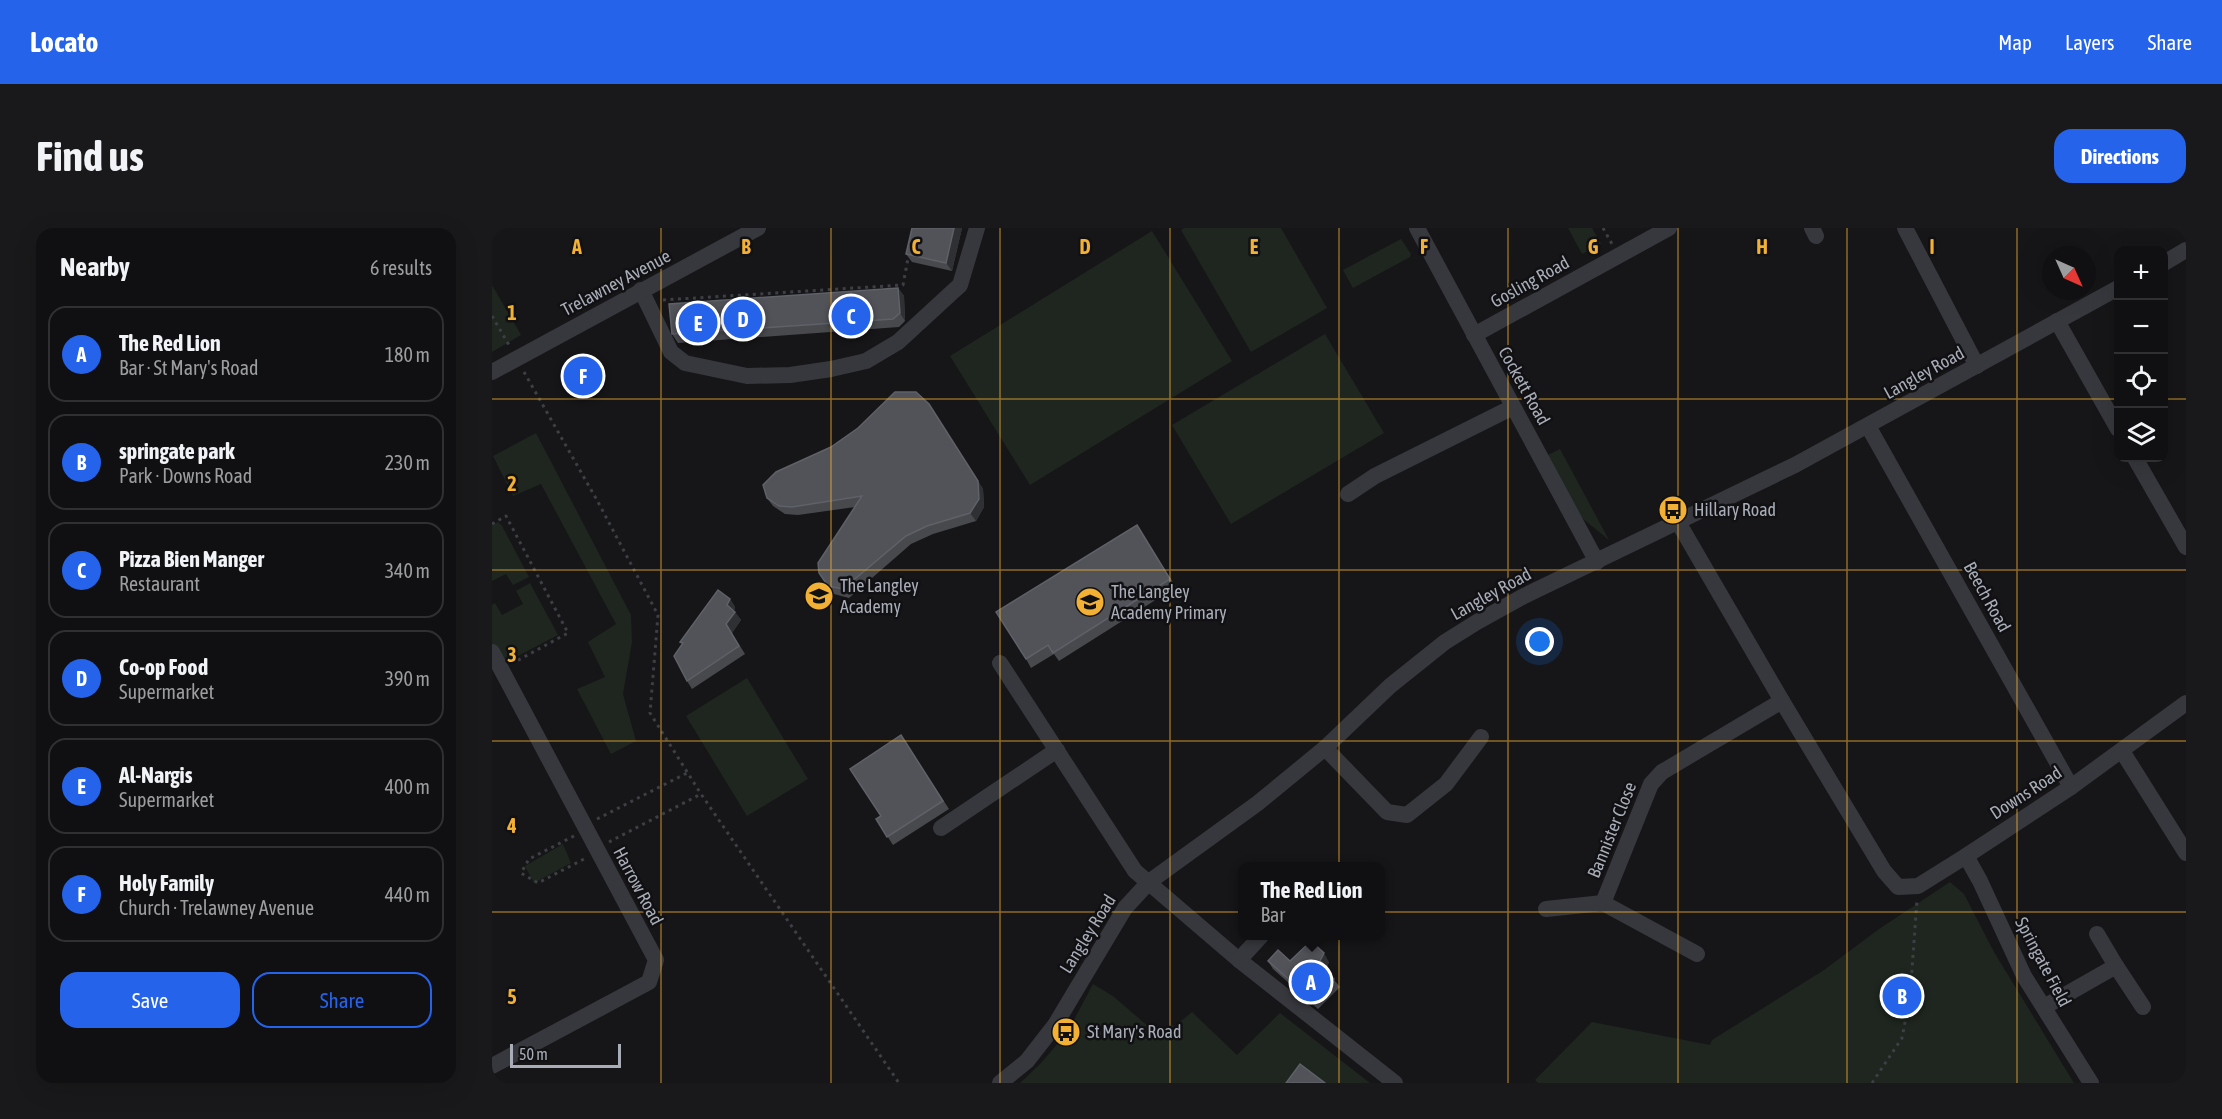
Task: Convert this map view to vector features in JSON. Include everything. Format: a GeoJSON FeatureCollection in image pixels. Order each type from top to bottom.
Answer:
{"type":"FeatureCollection","features":[{"type":"Feature","properties":{"kind":"street","name":"Trelawney Avenue"},"geometry":{"type":"LineString","coordinates":[[492,372],[758,228]]}},
{"type":"Feature","properties":{"kind":"street"},"geometry":{"type":"LineString","coordinates":[[641,290],[671,352],[686,363],[747,376],[790,375],[831,369],[866,361],[898,342],[960,285],[977,228]]}},
{"type":"Feature","properties":{"kind":"street","name":"Cockett Road"},"geometry":{"type":"LineString","coordinates":[[1417,228],[1597,562]]}},
{"type":"Feature","properties":{"kind":"street","name":"Gosling Road"},"geometry":{"type":"LineString","coordinates":[[1474,335],[1669,228]]}},
{"type":"Feature","properties":{"kind":"street"},"geometry":{"type":"LineString","coordinates":[[1905,228],[1977,366]]}},
{"type":"Feature","properties":{"kind":"street"},"geometry":{"type":"LineString","coordinates":[[2168,259],[2186,250]]}},
{"type":"Feature","properties":{"kind":"street","name":"Langley Road"},"geometry":{"type":"LineString","coordinates":[[1000,1083],[1027,1061],[1055,1026],[1125,908],[1149,882],[1258,803],[1325,748],[1390,686],[1445,642],[1524,596],[1795,465],[2114,290]]}},
{"type":"Feature","properties":{"kind":"street"},"geometry":{"type":"LineString","coordinates":[[2057,321],[2114,422]]}},
{"type":"Feature","properties":{"kind":"street"},"geometry":{"type":"LineString","coordinates":[[1348,494],[1376,476],[1513,407]]}},
{"type":"Feature","properties":{"kind":"street","name":"Beech Road"},"geometry":{"type":"LineString","coordinates":[[1868,426],[2071,787]]}},
{"type":"Feature","properties":{"kind":"street"},"geometry":{"type":"LineString","coordinates":[[2137,462],[2186,547]]}},
{"type":"Feature","properties":{"kind":"street"},"geometry":{"type":"LineString","coordinates":[[1678,522],[1884,871],[1898,887],[1918,886]]}},
{"type":"Feature","properties":{"kind":"street","name":"Harrow Road"},"geometry":{"type":"LineString","coordinates":[[492,652],[656,960],[650,982],[492,1066]]}},
{"type":"Feature","properties":{"kind":"street"},"geometry":{"type":"LineString","coordinates":[[1000,663],[1135,871],[1239,960],[1395,1083]]}},
{"type":"Feature","properties":{"kind":"street","name":"Bannister Close"},"geometry":{"type":"LineString","coordinates":[[1697,954],[1604,903],[1651,784],[1662,772],[1782,701]]}},
{"type":"Feature","properties":{"kind":"street","name":"Downs Road"},"geometry":{"type":"LineString","coordinates":[[1918,886],[2071,787],[2122,752],[2186,703]]}},
{"type":"Feature","properties":{"kind":"street"},"geometry":{"type":"LineString","coordinates":[[1325,748],[1387,812],[1407,815],[1446,784],[1481,737]]}},
{"type":"Feature","properties":{"kind":"street"},"geometry":{"type":"LineString","coordinates":[[941,828],[1057,750]]}},
{"type":"Feature","properties":{"kind":"street"},"geometry":{"type":"LineString","coordinates":[[2122,752],[2186,853]]}},
{"type":"Feature","properties":{"kind":"street","name":"Springate Field"},"geometry":{"type":"LineString","coordinates":[[1966,856],[2024,976],[2091,1083]]}},
{"type":"Feature","properties":{"kind":"street"},"geometry":{"type":"LineString","coordinates":[[1546,909],[1604,903]]}},
{"type":"Feature","properties":{"kind":"street"},"geometry":{"type":"LineString","coordinates":[[2097,934],[2143,1007]]}},
{"type":"Feature","properties":{"kind":"street"},"geometry":{"type":"LineString","coordinates":[[1239,960],[1257,940]]}},
{"type":"Feature","properties":{"kind":"street"},"geometry":{"type":"LineString","coordinates":[[2043,1007],[2116,966]]}},
{"type":"Feature","properties":{"kind":"path"},"geometry":{"type":"LineString","coordinates":[[657,301],[903,285],[910,251]]}},
{"type":"Feature","properties":{"kind":"path"},"geometry":{"type":"LineString","coordinates":[[492,316],[513,351]]}},
{"type":"Feature","properties":{"kind":"path"},"geometry":{"type":"LineString","coordinates":[[522,367],[658,615],[650,713],[701,794],[899,1083]]}},
{"type":"Feature","properties":{"kind":"path"},"geometry":{"type":"LineString","coordinates":[[492,524],[506,516],[568,633],[501,669]]}},
{"type":"Feature","properties":{"kind":"path"},"geometry":{"type":"LineString","coordinates":[[687,773],[530,859],[521,873],[538,883],[701,794]]}},
{"type":"Feature","properties":{"kind":"path"},"geometry":{"type":"LineString","coordinates":[[1872,1083],[1902,1038],[1910,997],[1918,886]]}},
{"type":"Feature","properties":{"kind":"shaded area"},"geometry":{"type":"Polygon","coordinates":[[[1184,228],[1281,228],[1327,308],[1251,352],[1181,230],[1184,228]]]}},
{"type":"Feature","properties":{"kind":"shaded area"},"geometry":{"type":"Polygon","coordinates":[[[1568,228],[1592,228],[1601,244],[1582,254],[1568,228]]]}},
{"type":"Feature","properties":{"kind":"shaded area"},"geometry":{"type":"Polygon","coordinates":[[[1152,231],[1232,361],[1030,485],[950,356],[1152,231]]]}},
{"type":"Feature","properties":{"kind":"shaded area"},"geometry":{"type":"Polygon","coordinates":[[[1401,239],[1411,254],[1410,257],[1353,288],[1343,270],[1401,239]]]}},
{"type":"Feature","properties":{"kind":"shaded area"},"geometry":{"type":"Polygon","coordinates":[[[492,285],[521,335],[492,352],[492,285]]]}},
{"type":"Feature","properties":{"kind":"shaded area"},"geometry":{"type":"Polygon","coordinates":[[[1325,334],[1384,433],[1231,524],[1172,425],[1325,334]]]}},
{"type":"Feature","properties":{"kind":"shaded area"},"geometry":{"type":"Polygon","coordinates":[[[536,433],[631,615],[632,642],[623,694],[636,741],[611,754],[577,689],[605,677],[588,642],[616,624],[541,484],[513,496],[493,456],[536,433]]]}},
{"type":"Feature","properties":{"kind":"shaded area"},"geometry":{"type":"Polygon","coordinates":[[[1560,449],[1609,540],[1582,518],[1546,456],[1560,449]]]}},
{"type":"Feature","properties":{"kind":"shaded area"},"geometry":{"type":"Polygon","coordinates":[[[498,522],[529,577],[513,585],[506,574],[492,581],[492,525],[498,522]]]}},
{"type":"Feature","properties":{"kind":"shaded area"},"geometry":{"type":"Polygon","coordinates":[[[530,583],[558,635],[503,664],[492,645],[492,605],[495,603],[502,615],[523,604],[516,591],[530,583]]]}},
{"type":"Feature","properties":{"kind":"shaded area"},"geometry":{"type":"Polygon","coordinates":[[[747,678],[808,779],[747,816],[686,716],[747,678]]]}},
{"type":"Feature","properties":{"kind":"shaded area"},"geometry":{"type":"Polygon","coordinates":[[[563,844],[571,863],[534,883],[525,866],[563,844]]]}},
{"type":"Feature","properties":{"kind":"shaded area"},"geometry":{"type":"Polygon","coordinates":[[[1950,882],[1964,894],[1994,952],[2074,1083],[1538,1083],[1535,1080],[1592,1022],[1710,1045],[1712,1040],[1824,970],[1879,929],[1950,882]]]}},
{"type":"Feature","properties":{"kind":"shaded area"},"geometry":{"type":"Polygon","coordinates":[[[1093,984],[1113,996],[1157,1034],[1170,1025],[1175,1026],[1192,1012],[1237,1055],[1280,1013],[1370,1083],[1020,1083],[1067,1033],[1093,984]]]}},
{"type":"Feature","properties":{"kind":"building"},"geometry":{"type":"Polygon","coordinates":[[[912,228],[954,228],[946,263],[906,254],[912,228]]]}},
{"type":"Feature","properties":{"kind":"building"},"geometry":{"type":"Polygon","coordinates":[[[898,288],[900,313],[893,319],[672,334],[669,304],[898,288]]]}},
{"type":"Feature","properties":{"kind":"building"},"geometry":{"type":"Polygon","coordinates":[[[895,392],[916,392],[929,404],[978,481],[979,499],[970,513],[927,526],[906,536],[843,589],[828,586],[819,573],[818,563],[862,496],[792,507],[779,506],[767,498],[763,485],[776,472],[831,447],[858,428],[895,392]]]}},
{"type":"Feature","properties":{"kind":"building"},"geometry":{"type":"Polygon","coordinates":[[[1137,525],[1170,579],[1053,653],[1048,645],[1026,659],[996,612],[1137,525]]]}},
{"type":"Feature","properties":{"kind":"building"},"geometry":{"type":"Polygon","coordinates":[[[718,590],[730,599],[727,605],[735,612],[726,624],[739,646],[687,681],[674,656],[683,643],[680,642],[718,590]]]}},
{"type":"Feature","properties":{"kind":"building"},"geometry":{"type":"Polygon","coordinates":[[[901,735],[943,801],[887,837],[876,819],[881,816],[850,769],[901,735]]]}},
{"type":"Feature","properties":{"kind":"building"},"geometry":{"type":"Polygon","coordinates":[[[1311,941],[1324,953],[1320,961],[1326,966],[1323,968],[1334,979],[1312,1000],[1268,961],[1278,950],[1290,961],[1311,941]]]}},
{"type":"Feature","properties":{"kind":"building"},"geometry":{"type":"Polygon","coordinates":[[[1300,1064],[1325,1083],[1286,1083],[1300,1064]]]}},
{"type":"Feature","properties":{"kind":"place","name":"Pizza Bien Manger"},"geometry":{"type":"Point","coordinates":[851,316]}},
{"type":"Feature","properties":{"kind":"place","name":"Co-op Food"},"geometry":{"type":"Point","coordinates":[743,319]}},
{"type":"Feature","properties":{"kind":"place","name":"Al-Nargis"},"geometry":{"type":"Point","coordinates":[698,323]}},
{"type":"Feature","properties":{"kind":"place","name":"Holy Family"},"geometry":{"type":"Point","coordinates":[583,376]}},
{"type":"Feature","properties":{"kind":"place","name":"Hillary Road"},"geometry":{"type":"Point","coordinates":[1673,510]}},
{"type":"Feature","properties":{"kind":"place","name":"The Langley Academy"},"geometry":{"type":"Point","coordinates":[819,596]}},
{"type":"Feature","properties":{"kind":"place","name":"The Langley Academy Primary"},"geometry":{"type":"Point","coordinates":[1090,602]}},
{"type":"Feature","properties":{"kind":"place","name":"The Red Lion"},"geometry":{"type":"Point","coordinates":[1311,982]}},
{"type":"Feature","properties":{"kind":"place","name":"springate park"},"geometry":{"type":"Point","coordinates":[1902,996]}},
{"type":"Feature","properties":{"kind":"place","name":"St Mary's Road"},"geometry":{"type":"Point","coordinates":[1066,1032]}}]}
